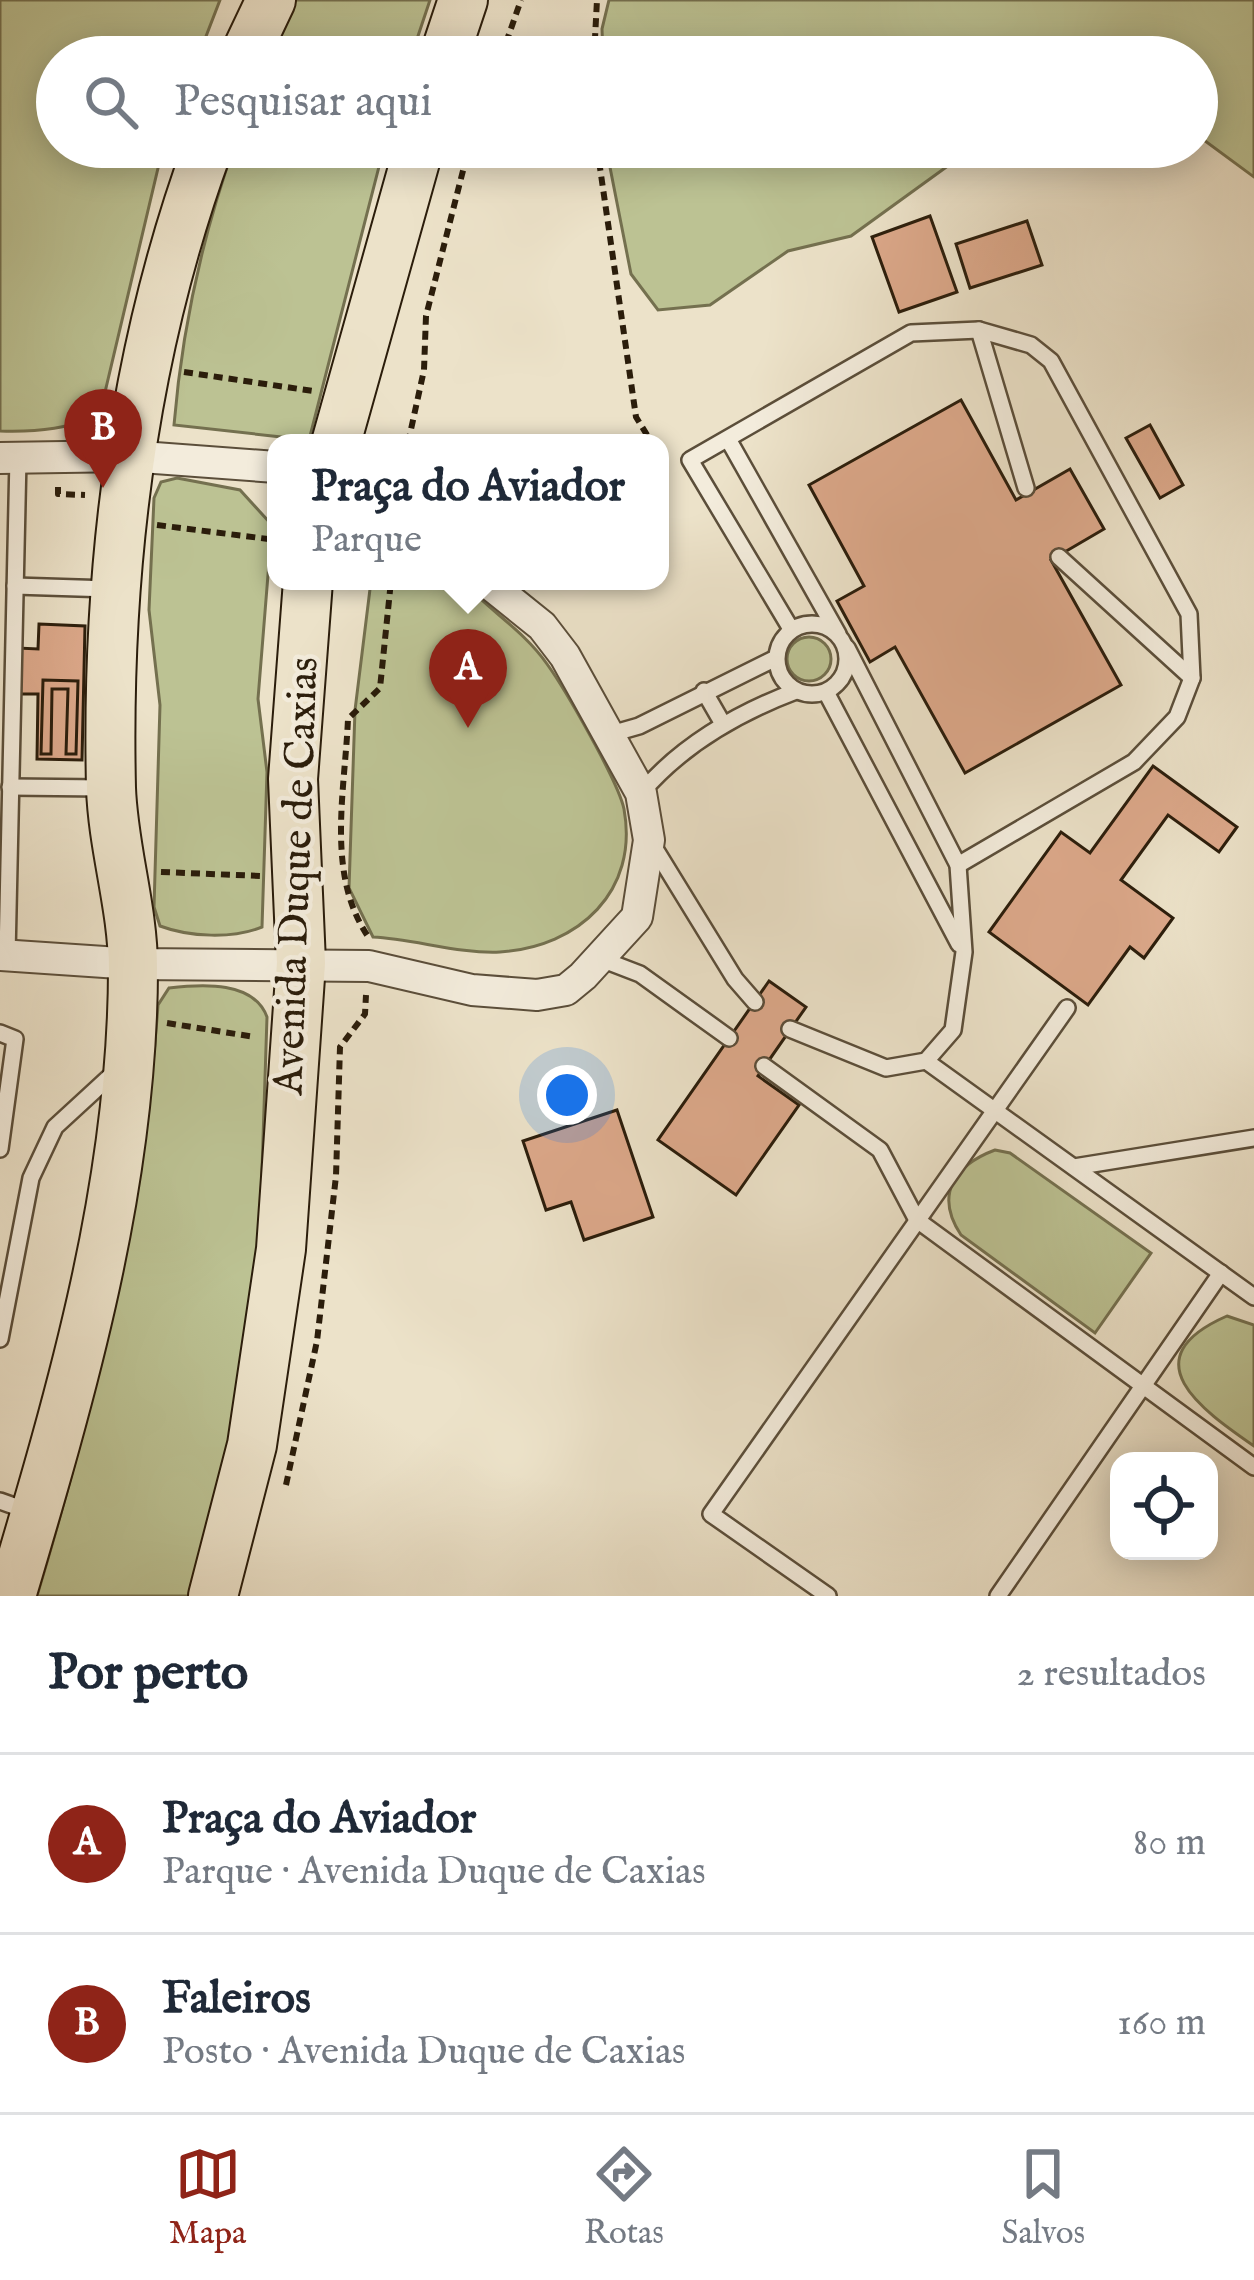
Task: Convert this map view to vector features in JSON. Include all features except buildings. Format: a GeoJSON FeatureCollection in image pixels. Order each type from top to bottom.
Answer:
{"type":"FeatureCollection","features":[{"type":"Feature","properties":{"kind":"main road"},"geometry":{"type":"LineString","coordinates":[[254,36],[271,0]]}},
{"type":"Feature","properties":{"kind":"main road"},"geometry":{"type":"LineString","coordinates":[[452,36],[464,0]]}},
{"type":"Feature","properties":{"kind":"main road"},"geometry":{"type":"LineString","coordinates":[[10,1596],[18,1507],[73,1388],[120,1166],[134,964],[111,790],[128,456],[144,366],[202,168]]}},
{"type":"Feature","properties":{"kind":"main road"},"geometry":{"type":"LineString","coordinates":[[339,434],[413,168]]}},
{"type":"Feature","properties":{"kind":"main road","name":"Avenida Duque de Caxias"},"geometry":{"type":"LineString","coordinates":[[213,1596],[252,1445],[281,1249],[291,1042],[301,962],[293,778],[307,590]]}},
{"type":"Feature","properties":{"kind":"street"},"geometry":{"type":"LineString","coordinates":[[9,458],[128,456],[267,466]]}},
{"type":"Feature","properties":{"kind":"street"},"geometry":{"type":"LineString","coordinates":[[3,955],[134,964],[369,966],[472,990],[537,995],[566,990],[637,917],[649,840],[641,793],[611,734],[542,626],[496,590]]}},
{"type":"Feature","properties":{"kind":"lane"},"geometry":{"type":"LineString","coordinates":[[979,330],[1026,488]]}},
{"type":"Feature","properties":{"kind":"lane"},"geometry":{"type":"LineString","coordinates":[[791,629],[690,460],[911,333],[979,330],[1031,345],[1051,361],[1189,614],[1192,678],[1177,717],[1134,762],[958,865]]}},
{"type":"Feature","properties":{"kind":"lane"},"geometry":{"type":"LineString","coordinates":[[728,439],[843,640],[958,865],[964,952],[953,1030],[926,1061],[886,1068],[790,1029]]}},
{"type":"Feature","properties":{"kind":"lane"},"geometry":{"type":"LineString","coordinates":[[3,955],[15,586],[9,458]]}},
{"type":"Feature","properties":{"kind":"lane"},"geometry":{"type":"LineString","coordinates":[[1059,557],[1192,678]]}},
{"type":"Feature","properties":{"kind":"lane"},"geometry":{"type":"LineString","coordinates":[[15,586],[119,590]]}},
{"type":"Feature","properties":{"kind":"lane"},"geometry":{"type":"LineString","coordinates":[[641,793],[661,770],[723,724],[796,691],[826,692],[847,669],[843,640],[821,623],[791,629]]}},
{"type":"Feature","properties":{"kind":"lane"},"geometry":{"type":"LineString","coordinates":[[611,734],[639,726],[776,658],[791,629]]}},
{"type":"Feature","properties":{"kind":"lane"},"geometry":{"type":"LineString","coordinates":[[776,658],[782,677],[796,691]]}},
{"type":"Feature","properties":{"kind":"lane"},"geometry":{"type":"LineString","coordinates":[[704,691],[723,724]]}},
{"type":"Feature","properties":{"kind":"lane"},"geometry":{"type":"LineString","coordinates":[[826,692],[964,952]]}},
{"type":"Feature","properties":{"kind":"lane"},"geometry":{"type":"LineString","coordinates":[[10,787],[111,790]]}},
{"type":"Feature","properties":{"kind":"lane"},"geometry":{"type":"LineString","coordinates":[[649,840],[755,1002]]}},
{"type":"Feature","properties":{"kind":"lane"},"geometry":{"type":"LineString","coordinates":[[601,959],[640,974],[729,1038]]}},
{"type":"Feature","properties":{"kind":"lane"},"geometry":{"type":"LineString","coordinates":[[827,1596],[711,1514],[1067,1007]]}},
{"type":"Feature","properties":{"kind":"lane"},"geometry":{"type":"LineString","coordinates":[[0,1033],[15,1039],[0,1149]]}},
{"type":"Feature","properties":{"kind":"lane"},"geometry":{"type":"LineString","coordinates":[[0,1339],[31,1178],[55,1126],[129,1038]]}},
{"type":"Feature","properties":{"kind":"lane"},"geometry":{"type":"LineString","coordinates":[[926,1061],[1254,1297]]}},
{"type":"Feature","properties":{"kind":"lane"},"geometry":{"type":"LineString","coordinates":[[764,1066],[880,1150],[917,1220],[1254,1467]]}},
{"type":"Feature","properties":{"kind":"lane"},"geometry":{"type":"LineString","coordinates":[[1074,1167],[1254,1138]]}},
{"type":"Feature","properties":{"kind":"lane"},"geometry":{"type":"LineString","coordinates":[[998,1596],[1221,1273]]}},
{"type":"Feature","properties":{"kind":"path"},"geometry":{"type":"LineString","coordinates":[[508,36],[521,0]]}},
{"type":"Feature","properties":{"kind":"path"},"geometry":{"type":"LineString","coordinates":[[595,36],[597,0]]}},
{"type":"Feature","properties":{"kind":"path"},"geometry":{"type":"LineString","coordinates":[[410,434],[424,370],[426,316],[464,168]]}},
{"type":"Feature","properties":{"kind":"path"},"geometry":{"type":"LineString","coordinates":[[600,168],[635,417],[646,434]]}},
{"type":"Feature","properties":{"kind":"path"},"geometry":{"type":"LineString","coordinates":[[144,366],[352,396]]}},
{"type":"Feature","properties":{"kind":"path"},"geometry":{"type":"LineString","coordinates":[[123,521],[267,539]]}},
{"type":"Feature","properties":{"kind":"path"},"geometry":{"type":"LineString","coordinates":[[121,870],[296,877]]}},
{"type":"Feature","properties":{"kind":"path"},"geometry":{"type":"LineString","coordinates":[[129,1038],[291,1042]]}},
{"type":"Feature","properties":{"kind":"green space"},"geometry":{"type":"Polygon","coordinates":[[[0,0],[220,0],[206,36],[36,36],[36,168],[158,168],[101,409],[68,425],[0,431],[0,0]]]}},
{"type":"Feature","properties":{"kind":"green space"},"geometry":{"type":"Polygon","coordinates":[[[294,0],[430,0],[418,36],[278,36],[294,0]]]}},
{"type":"Feature","properties":{"kind":"green space"},"geometry":{"type":"Polygon","coordinates":[[[609,0],[1254,0],[1254,177],[1218,150],[1218,36],[602,36],[609,0]]]}},
{"type":"Feature","properties":{"kind":"green space"},"geometry":{"type":"Polygon","coordinates":[[[227,168],[379,168],[311,434],[267,435],[174,425],[182,354],[212,215],[227,168]]]}},
{"type":"Feature","properties":{"kind":"green space"},"geometry":{"type":"Polygon","coordinates":[[[610,168],[945,168],[851,236],[788,251],[710,305],[658,310],[631,274],[610,168]]]}},
{"type":"Feature","properties":{"kind":"green space"},"geometry":{"type":"Polygon","coordinates":[[[177,478],[240,490],[267,520],[258,699],[267,772],[262,927],[238,933],[172,930],[160,926],[154,907],[160,705],[149,610],[154,498],[161,482],[177,478]]]}},
{"type":"Feature","properties":{"kind":"green space"},"geometry":{"type":"Polygon","coordinates":[[[370,590],[472,590],[547,664],[620,796],[626,838],[622,865],[597,909],[555,939],[500,952],[373,937],[349,888],[355,710],[370,590]]]}},
{"type":"Feature","properties":{"kind":"green space"},"geometry":{"type":"Polygon","coordinates":[[[809,637],[825,643],[831,659],[825,675],[809,681],[793,675],[787,659],[793,643],[809,637]]]}},
{"type":"Feature","properties":{"kind":"green space"},"geometry":{"type":"Polygon","coordinates":[[[226,987],[251,997],[267,1017],[260,1231],[247,1386],[189,1596],[37,1596],[114,1304],[141,1155],[158,1005],[169,988],[226,987]]]}},
{"type":"Feature","properties":{"kind":"green space"},"geometry":{"type":"Polygon","coordinates":[[[995,1150],[1010,1153],[1151,1253],[1095,1333],[961,1235],[949,1207],[953,1183],[969,1164],[995,1150]]]}},
{"type":"Feature","properties":{"kind":"green space"},"geometry":{"type":"Polygon","coordinates":[[[1227,1316],[1254,1325],[1254,1446],[1197,1400],[1184,1384],[1179,1367],[1183,1349],[1198,1332],[1227,1316]]]}},
{"type":"Feature","properties":{"kind":"place","name":"Faleiros"},"geometry":{"type":"Point","coordinates":[103,488]}},
{"type":"Feature","properties":{"kind":"place","name":"Praça do Aviador"},"geometry":{"type":"Point","coordinates":[468,728]}}]}
